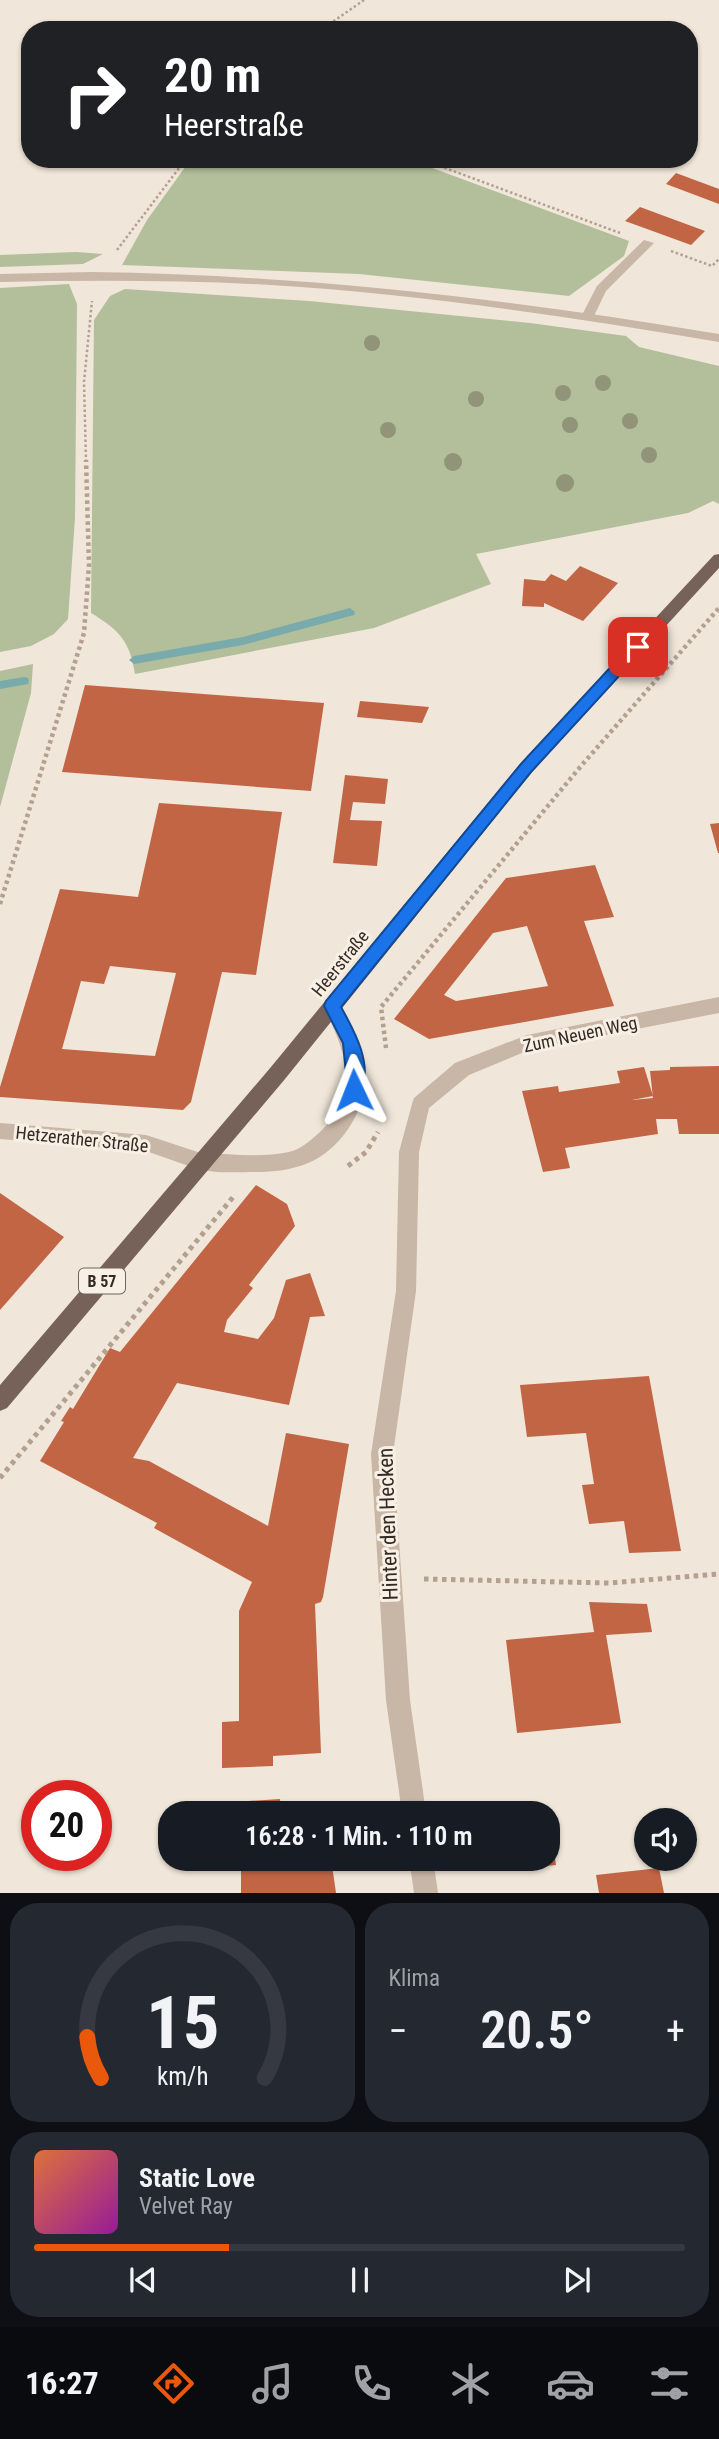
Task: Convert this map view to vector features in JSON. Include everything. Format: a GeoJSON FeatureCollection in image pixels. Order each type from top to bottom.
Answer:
{"type":"FeatureCollection","features":[{"type":"Feature","properties":{"kind":"main road","name":"Heerstraße"},"geometry":{"type":"LineString","coordinates":[[0,1401],[203,1162],[526,768],[719,559]]}},
{"type":"Feature","properties":{"kind":"street"},"geometry":{"type":"LineString","coordinates":[[588,315],[601,289],[648,243]]}},
{"type":"Feature","properties":{"kind":"street"},"geometry":{"type":"LineString","coordinates":[[0,278],[98,274],[185,275],[327,283],[469,297],[719,338]]}},
{"type":"Feature","properties":{"kind":"street","name":"Zum Neuen Weg"},"geometry":{"type":"LineString","coordinates":[[409,1152],[421,1104],[462,1069],[527,1043],[719,1005]]}},
{"type":"Feature","properties":{"kind":"street"},"geometry":{"type":"LineString","coordinates":[[332,1006],[352,1042],[356,1075],[353,1104],[335,1132]]}},
{"type":"Feature","properties":{"kind":"street","name":"Hetzerather Straße"},"geometry":{"type":"LineString","coordinates":[[0,1132],[146,1143],[203,1162],[267,1163],[302,1157],[335,1132]]}},
{"type":"Feature","properties":{"kind":"street","name":"Hinter den Hecken"},"geometry":{"type":"LineString","coordinates":[[409,1152],[406,1291],[382,1454],[398,1700],[412,1801]]}},
{"type":"Feature","properties":{"kind":"street"},"geometry":{"type":"LineString","coordinates":[[423,1871],[426,1893]]}},
{"type":"Feature","properties":{"kind":"path"},"geometry":{"type":"LineString","coordinates":[[334,21],[364,0]]}},
{"type":"Feature","properties":{"kind":"path"},"geometry":{"type":"LineString","coordinates":[[0,904],[84,633],[89,565],[84,382],[89,313],[98,274],[179,168]]}},
{"type":"Feature","properties":{"kind":"path"},"geometry":{"type":"LineString","coordinates":[[445,168],[712,265],[719,259]]}},
{"type":"Feature","properties":{"kind":"path"},"geometry":{"type":"LineString","coordinates":[[388,1062],[382,1007],[581,766],[719,608]]}},
{"type":"Feature","properties":{"kind":"path"},"geometry":{"type":"LineString","coordinates":[[341,1168],[353,1164],[374,1143],[383,1123]]}},
{"type":"Feature","properties":{"kind":"path"},"geometry":{"type":"LineString","coordinates":[[335,1132],[409,1152]]}},
{"type":"Feature","properties":{"kind":"path"},"geometry":{"type":"LineString","coordinates":[[0,1478],[241,1187]]}},
{"type":"Feature","properties":{"kind":"path"},"geometry":{"type":"LineString","coordinates":[[388,1577],[545,1584],[681,1580],[719,1574]]}},
{"type":"Feature","properties":{"kind":"green space"},"geometry":{"type":"Polygon","coordinates":[[[185,168],[432,168],[629,241],[624,256],[569,296],[359,274],[122,265],[147,220],[185,168]]]}},
{"type":"Feature","properties":{"kind":"green space"},"geometry":{"type":"Polygon","coordinates":[[[76,252],[103,254],[83,264],[0,267],[0,255],[76,252]]]}},
{"type":"Feature","properties":{"kind":"green space"},"geometry":{"type":"Polygon","coordinates":[[[69,284],[77,304],[75,518],[68,619],[54,634],[31,646],[0,652],[0,288],[69,284]]]}},
{"type":"Feature","properties":{"kind":"green space"},"geometry":{"type":"Polygon","coordinates":[[[125,289],[309,301],[530,323],[626,336],[639,347],[719,366],[719,504],[713,501],[688,513],[476,554],[491,584],[374,628],[135,674],[130,653],[122,638],[91,613],[94,320],[110,296],[125,289]]]}},
{"type":"Feature","properties":{"kind":"green space"},"geometry":{"type":"Polygon","coordinates":[[[33,664],[31,693],[0,807],[0,671],[33,664]]]}},
{"type":"Feature","properties":{"kind":"building"},"geometry":{"type":"Polygon","coordinates":[[[676,173],[719,189],[719,204],[666,184],[676,173]]]}},
{"type":"Feature","properties":{"kind":"building"},"geometry":{"type":"Polygon","coordinates":[[[640,207],[705,231],[691,245],[625,221],[640,207]]]}},
{"type":"Feature","properties":{"kind":"building"},"geometry":{"type":"Polygon","coordinates":[[[580,566],[618,583],[583,621],[544,603],[544,607],[522,606],[524,579],[545,581],[551,574],[566,581],[580,566]]]}},
{"type":"Feature","properties":{"kind":"building"},"geometry":{"type":"Polygon","coordinates":[[[85,685],[324,703],[311,791],[62,772],[85,685]]]}},
{"type":"Feature","properties":{"kind":"building"},"geometry":{"type":"Polygon","coordinates":[[[360,701],[429,707],[422,723],[357,717],[360,701]]]}},
{"type":"Feature","properties":{"kind":"building"},"geometry":{"type":"Polygon","coordinates":[[[345,775],[388,779],[385,804],[353,802],[350,820],[382,821],[377,866],[333,863],[345,775]]]}},
{"type":"Feature","properties":{"kind":"building"},"geometry":{"type":"Polygon","coordinates":[[[159,803],[282,812],[256,975],[222,972],[191,1102],[183,1110],[0,1097],[0,1087],[60,889],[138,897],[159,803]],[[110,966],[104,984],[81,981],[62,1049],[155,1056],[176,973],[110,966]]]}},
{"type":"Feature","properties":{"kind":"building"},"geometry":{"type":"Polygon","coordinates":[[[719,823],[719,853],[718,853],[710,824],[719,823]]]}},
{"type":"Feature","properties":{"kind":"building"},"geometry":{"type":"Polygon","coordinates":[[[595,865],[614,917],[584,921],[614,1006],[429,1039],[394,1019],[506,878],[595,865]],[[527,926],[493,933],[444,995],[456,1001],[548,986],[527,926]]]}},
{"type":"Feature","properties":{"kind":"building"},"geometry":{"type":"Polygon","coordinates":[[[719,1066],[719,1134],[679,1134],[677,1119],[656,1119],[658,1134],[565,1148],[570,1168],[543,1172],[522,1091],[558,1086],[559,1092],[620,1083],[617,1071],[644,1067],[653,1095],[650,1071],[670,1070],[670,1067],[719,1066]]]}},
{"type":"Feature","properties":{"kind":"building"},"geometry":{"type":"Polygon","coordinates":[[[256,1185],[287,1204],[295,1226],[249,1285],[253,1288],[227,1320],[224,1332],[258,1339],[274,1318],[286,1280],[310,1273],[325,1316],[310,1317],[289,1405],[177,1383],[133,1458],[149,1461],[268,1526],[286,1433],[349,1444],[323,1597],[321,1602],[315,1604],[321,1753],[273,1756],[273,1766],[222,1768],[222,1722],[239,1721],[239,1611],[252,1582],[154,1528],[157,1523],[40,1461],[64,1422],[61,1421],[70,1407],[73,1409],[110,1348],[120,1352],[256,1185]]]}},
{"type":"Feature","properties":{"kind":"building"},"geometry":{"type":"Polygon","coordinates":[[[0,1193],[64,1237],[0,1310],[0,1193]]]}},
{"type":"Feature","properties":{"kind":"building"},"geometry":{"type":"Polygon","coordinates":[[[649,1376],[681,1551],[629,1553],[624,1521],[589,1524],[582,1485],[594,1484],[586,1433],[527,1437],[520,1385],[649,1376]]]}},
{"type":"Feature","properties":{"kind":"building"},"geometry":{"type":"Polygon","coordinates":[[[589,1602],[647,1604],[652,1632],[606,1635],[621,1723],[517,1733],[506,1640],[594,1632],[589,1602]]]}},
{"type":"Feature","properties":{"kind":"building"},"geometry":{"type":"Polygon","coordinates":[[[280,1799],[280,1801],[248,1801],[280,1799]]]}},
{"type":"Feature","properties":{"kind":"building"},"geometry":{"type":"Polygon","coordinates":[[[241,1871],[333,1871],[336,1893],[241,1893],[241,1871]]]}},
{"type":"Feature","properties":{"kind":"building"},"geometry":{"type":"Polygon","coordinates":[[[660,1871],[664,1893],[599,1893],[596,1875],[660,1871]]]}},
{"type":"Feature","properties":{"kind":"waterway"},"geometry":{"type":"LineString","coordinates":[[134,660],[243,641],[350,612]]}},
{"type":"Feature","properties":{"kind":"waterway"},"geometry":{"type":"LineString","coordinates":[[0,685],[24,681]]}},
{"type":"Feature","properties":{"kind":"route"},"geometry":{"type":"LineString","coordinates":[[354,1090],[356,1075],[352,1042],[332,1006],[526,768],[638,647]]}}]}
